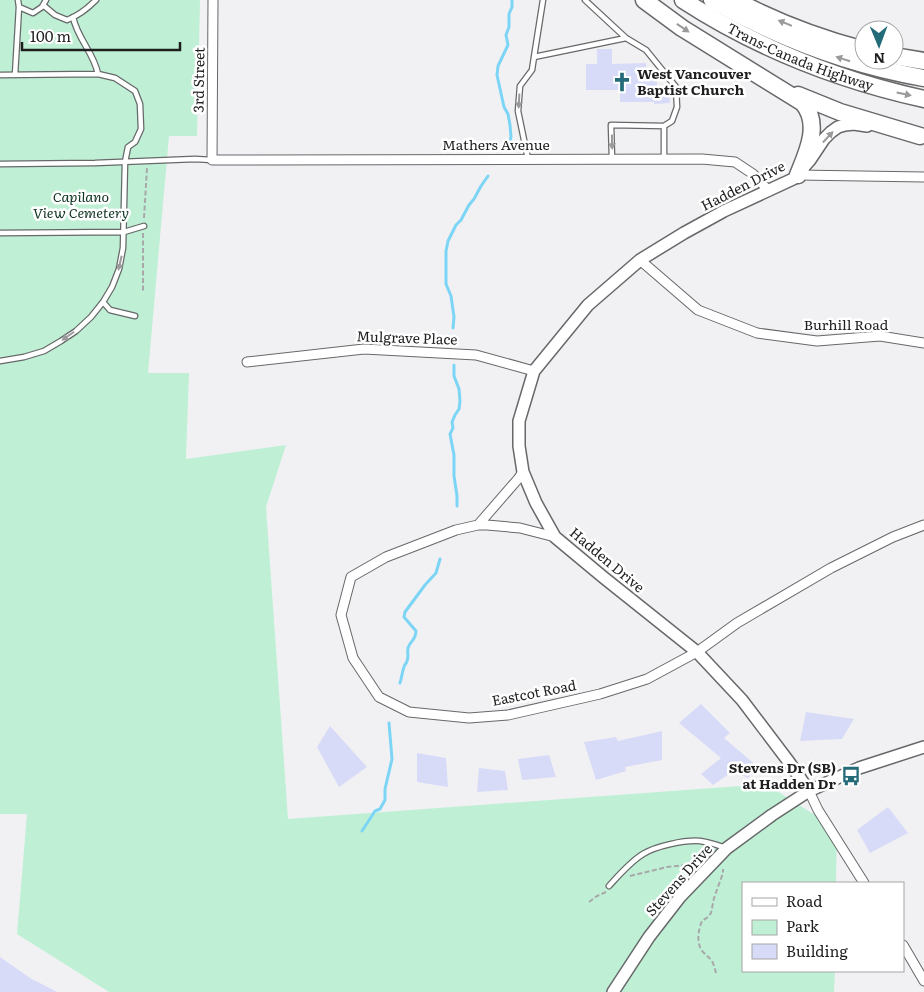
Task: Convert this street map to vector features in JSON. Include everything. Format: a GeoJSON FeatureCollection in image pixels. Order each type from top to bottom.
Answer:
{"type":"FeatureCollection","features":[{"type":"Feature","properties":{"kind":"highway"},"geometry":{"type":"LineString","coordinates":[[644,0],[682,28],[803,103],[808,108],[812,124],[809,145],[798,175]]}},
{"type":"Feature","properties":{"kind":"highway","name":"Trans-Canada Highway"},"geometry":{"type":"LineString","coordinates":[[683,0],[728,27],[825,71],[891,92],[924,99]]}},
{"type":"Feature","properties":{"kind":"highway","name":"Trans-Canada Highway"},"geometry":{"type":"LineString","coordinates":[[712,0],[766,29],[825,52],[864,66],[924,78]]}},
{"type":"Feature","properties":{"kind":"highway"},"geometry":{"type":"LineString","coordinates":[[735,0],[805,32],[854,47]]}},
{"type":"Feature","properties":{"kind":"highway"},"geometry":{"type":"LineString","coordinates":[[904,58],[924,62]]}},
{"type":"Feature","properties":{"kind":"highway"},"geometry":{"type":"LineString","coordinates":[[765,79],[790,92],[832,109],[920,136]]}},
{"type":"Feature","properties":{"kind":"street","name":"3rd Street"},"geometry":{"type":"LineString","coordinates":[[212,160],[213,0]]}},
{"type":"Feature","properties":{"kind":"street"},"geometry":{"type":"LineString","coordinates":[[798,175],[831,132],[845,124],[920,136]]}},
{"type":"Feature","properties":{"kind":"street","name":"Mathers Avenue"},"geometry":{"type":"LineString","coordinates":[[212,160],[702,159],[735,162],[753,174],[769,191]]}},
{"type":"Feature","properties":{"kind":"street"},"geometry":{"type":"LineString","coordinates":[[798,175],[924,177]]}},
{"type":"Feature","properties":{"kind":"street","name":"Hadden Drive"},"geometry":{"type":"LineString","coordinates":[[798,175],[786,183],[724,211],[640,260],[588,304],[534,371],[519,420],[519,446],[523,472],[536,503],[555,537],[697,652],[742,700],[789,762],[863,882]]}},
{"type":"Feature","properties":{"kind":"street","name":"Burhill Road"},"geometry":{"type":"LineString","coordinates":[[640,260],[698,310],[757,332],[817,341],[880,336],[924,343]]}},
{"type":"Feature","properties":{"kind":"street","name":"Mulgrave Place"},"geometry":{"type":"LineString","coordinates":[[247,362],[364,349],[476,355],[534,371]]}},
{"type":"Feature","properties":{"kind":"street"},"geometry":{"type":"LineString","coordinates":[[478,525],[523,472]]}},
{"type":"Feature","properties":{"kind":"street","name":"Eastcot Road"},"geometry":{"type":"LineString","coordinates":[[555,537],[520,528],[478,525],[456,530],[386,557],[351,577],[341,615],[352,658],[379,697],[410,712],[469,718],[508,715],[600,694],[647,679],[697,652],[737,623],[831,568],[893,536],[924,525]]}},
{"type":"Feature","properties":{"kind":"street","name":"Stevens Drive"},"geometry":{"type":"LineString","coordinates":[[613,992],[649,936],[680,897],[727,848],[772,815],[809,792],[859,768],[924,747]]}},
{"type":"Feature","properties":{"kind":"street"},"geometry":{"type":"LineString","coordinates":[[904,947],[924,981]]}},
{"type":"Feature","properties":{"kind":"lane"},"geometry":{"type":"LineString","coordinates":[[15,75],[18,0]]}},
{"type":"Feature","properties":{"kind":"lane"},"geometry":{"type":"LineString","coordinates":[[19,7],[33,12],[42,7],[46,0]]}},
{"type":"Feature","properties":{"kind":"lane"},"geometry":{"type":"LineString","coordinates":[[43,5],[55,15],[66,20],[87,9],[96,0]]}},
{"type":"Feature","properties":{"kind":"lane"},"geometry":{"type":"LineString","coordinates":[[528,159],[518,111],[519,95],[520,86],[532,70],[543,0]]}},
{"type":"Feature","properties":{"kind":"lane"},"geometry":{"type":"LineString","coordinates":[[585,0],[626,38],[646,50],[676,87],[677,107],[672,121],[664,126],[611,125],[612,159]]}},
{"type":"Feature","properties":{"kind":"lane"},"geometry":{"type":"LineString","coordinates":[[74,17],[75,27],[91,53],[98,74]]}},
{"type":"Feature","properties":{"kind":"lane"},"geometry":{"type":"LineString","coordinates":[[534,57],[626,38]]}},
{"type":"Feature","properties":{"kind":"lane"},"geometry":{"type":"LineString","coordinates":[[0,75],[98,74],[115,78],[135,91],[140,104],[141,129],[134,142],[128,147],[125,162],[123,248],[119,269],[112,287],[103,302],[76,331],[44,351],[0,361]]}},
{"type":"Feature","properties":{"kind":"lane"},"geometry":{"type":"LineString","coordinates":[[664,126],[664,159]]}},
{"type":"Feature","properties":{"kind":"lane"},"geometry":{"type":"LineString","coordinates":[[0,164],[212,160]]}},
{"type":"Feature","properties":{"kind":"lane"},"geometry":{"type":"LineString","coordinates":[[0,233],[124,232],[144,226]]}},
{"type":"Feature","properties":{"kind":"lane"},"geometry":{"type":"LineString","coordinates":[[103,302],[110,310],[135,316]]}},
{"type":"Feature","properties":{"kind":"lane"},"geometry":{"type":"LineString","coordinates":[[609,888],[636,859],[653,850],[697,841],[727,848]]}},
{"type":"Feature","properties":{"kind":"path"},"geometry":{"type":"LineString","coordinates":[[143,291],[143,238],[147,161]]}},
{"type":"Feature","properties":{"kind":"path"},"geometry":{"type":"LineString","coordinates":[[625,877],[667,867],[696,864],[701,860]]}},
{"type":"Feature","properties":{"kind":"path"},"geometry":{"type":"LineString","coordinates":[[716,973],[712,961],[702,952],[698,939],[699,926],[711,913],[723,873],[723,868],[719,866]]}},
{"type":"Feature","properties":{"kind":"path"},"geometry":{"type":"LineString","coordinates":[[589,902],[609,888]]}},
{"type":"Feature","properties":{"kind":"green space","name":"Capilano View Cemetery"},"geometry":{"type":"Polygon","coordinates":[[[0,0],[200,0],[197,136],[169,136],[148,373],[189,373],[186,459],[286,445],[266,507],[288,819],[766,784],[837,829],[836,882],[742,882],[742,972],[835,972],[834,992],[109,992],[17,934],[27,814],[0,814],[0,0]]]}},
{"type":"Feature","properties":{"kind":"building","name":"West Vancouver Baptist Church"},"geometry":{"type":"Polygon","coordinates":[[[597,49],[612,49],[612,64],[646,63],[647,75],[657,75],[657,88],[670,88],[670,103],[620,102],[620,90],[586,90],[586,64],[597,64],[597,49]]]}},
{"type":"Feature","properties":{"kind":"building"},"geometry":{"type":"Polygon","coordinates":[[[701,704],[730,733],[724,738],[758,767],[748,778],[733,771],[713,785],[701,774],[721,758],[679,723],[701,704]]]}},
{"type":"Feature","properties":{"kind":"building"},"geometry":{"type":"Polygon","coordinates":[[[806,712],[854,719],[842,739],[800,741],[806,712]]]}},
{"type":"Feature","properties":{"kind":"building"},"geometry":{"type":"Polygon","coordinates":[[[330,726],[367,767],[339,787],[317,747],[330,726]]]}},
{"type":"Feature","properties":{"kind":"building"},"geometry":{"type":"Polygon","coordinates":[[[662,731],[662,760],[625,767],[626,771],[596,780],[584,742],[616,737],[618,741],[662,731]]]}},
{"type":"Feature","properties":{"kind":"building"},"geometry":{"type":"Polygon","coordinates":[[[417,753],[446,758],[448,787],[417,782],[417,753]]]}},
{"type":"Feature","properties":{"kind":"building"},"geometry":{"type":"Polygon","coordinates":[[[549,755],[556,777],[522,780],[518,759],[549,755]]]}},
{"type":"Feature","properties":{"kind":"building"},"geometry":{"type":"Polygon","coordinates":[[[479,768],[505,771],[508,790],[477,792],[479,768]]]}},
{"type":"Feature","properties":{"kind":"building"},"geometry":{"type":"Polygon","coordinates":[[[888,807],[908,833],[870,853],[857,830],[888,807]]]}},
{"type":"Feature","properties":{"kind":"building"},"geometry":{"type":"Polygon","coordinates":[[[0,957],[33,980],[57,992],[0,992],[0,957]]]}},
{"type":"Feature","properties":{"kind":"waterway"},"geometry":{"type":"LineString","coordinates":[[509,145],[511,137],[510,125],[497,75],[498,66],[508,45],[506,35],[509,27],[512,0]]}},
{"type":"Feature","properties":{"kind":"waterway"},"geometry":{"type":"LineString","coordinates":[[453,328],[454,317],[451,296],[446,284],[446,251],[448,241],[456,225],[488,176]]}},
{"type":"Feature","properties":{"kind":"waterway"},"geometry":{"type":"LineString","coordinates":[[454,365],[454,376],[459,389],[460,401],[459,409],[452,422],[453,428],[450,434],[454,455],[457,506]]}},
{"type":"Feature","properties":{"kind":"waterway"},"geometry":{"type":"LineString","coordinates":[[400,683],[404,666],[408,659],[408,648],[416,631],[404,617],[405,612],[436,573],[440,559]]}},
{"type":"Feature","properties":{"kind":"waterway"},"geometry":{"type":"LineString","coordinates":[[362,831],[385,800],[385,789],[392,759],[389,723]]}},
{"type":"Feature","properties":{"kind":"place","name":"West Vancouver Baptist Church"},"geometry":{"type":"Point","coordinates":[622,82]}},
{"type":"Feature","properties":{"kind":"place","name":"Stevens Dr (SB) at Hadden Dr"},"geometry":{"type":"Point","coordinates":[851,776]}}]}
